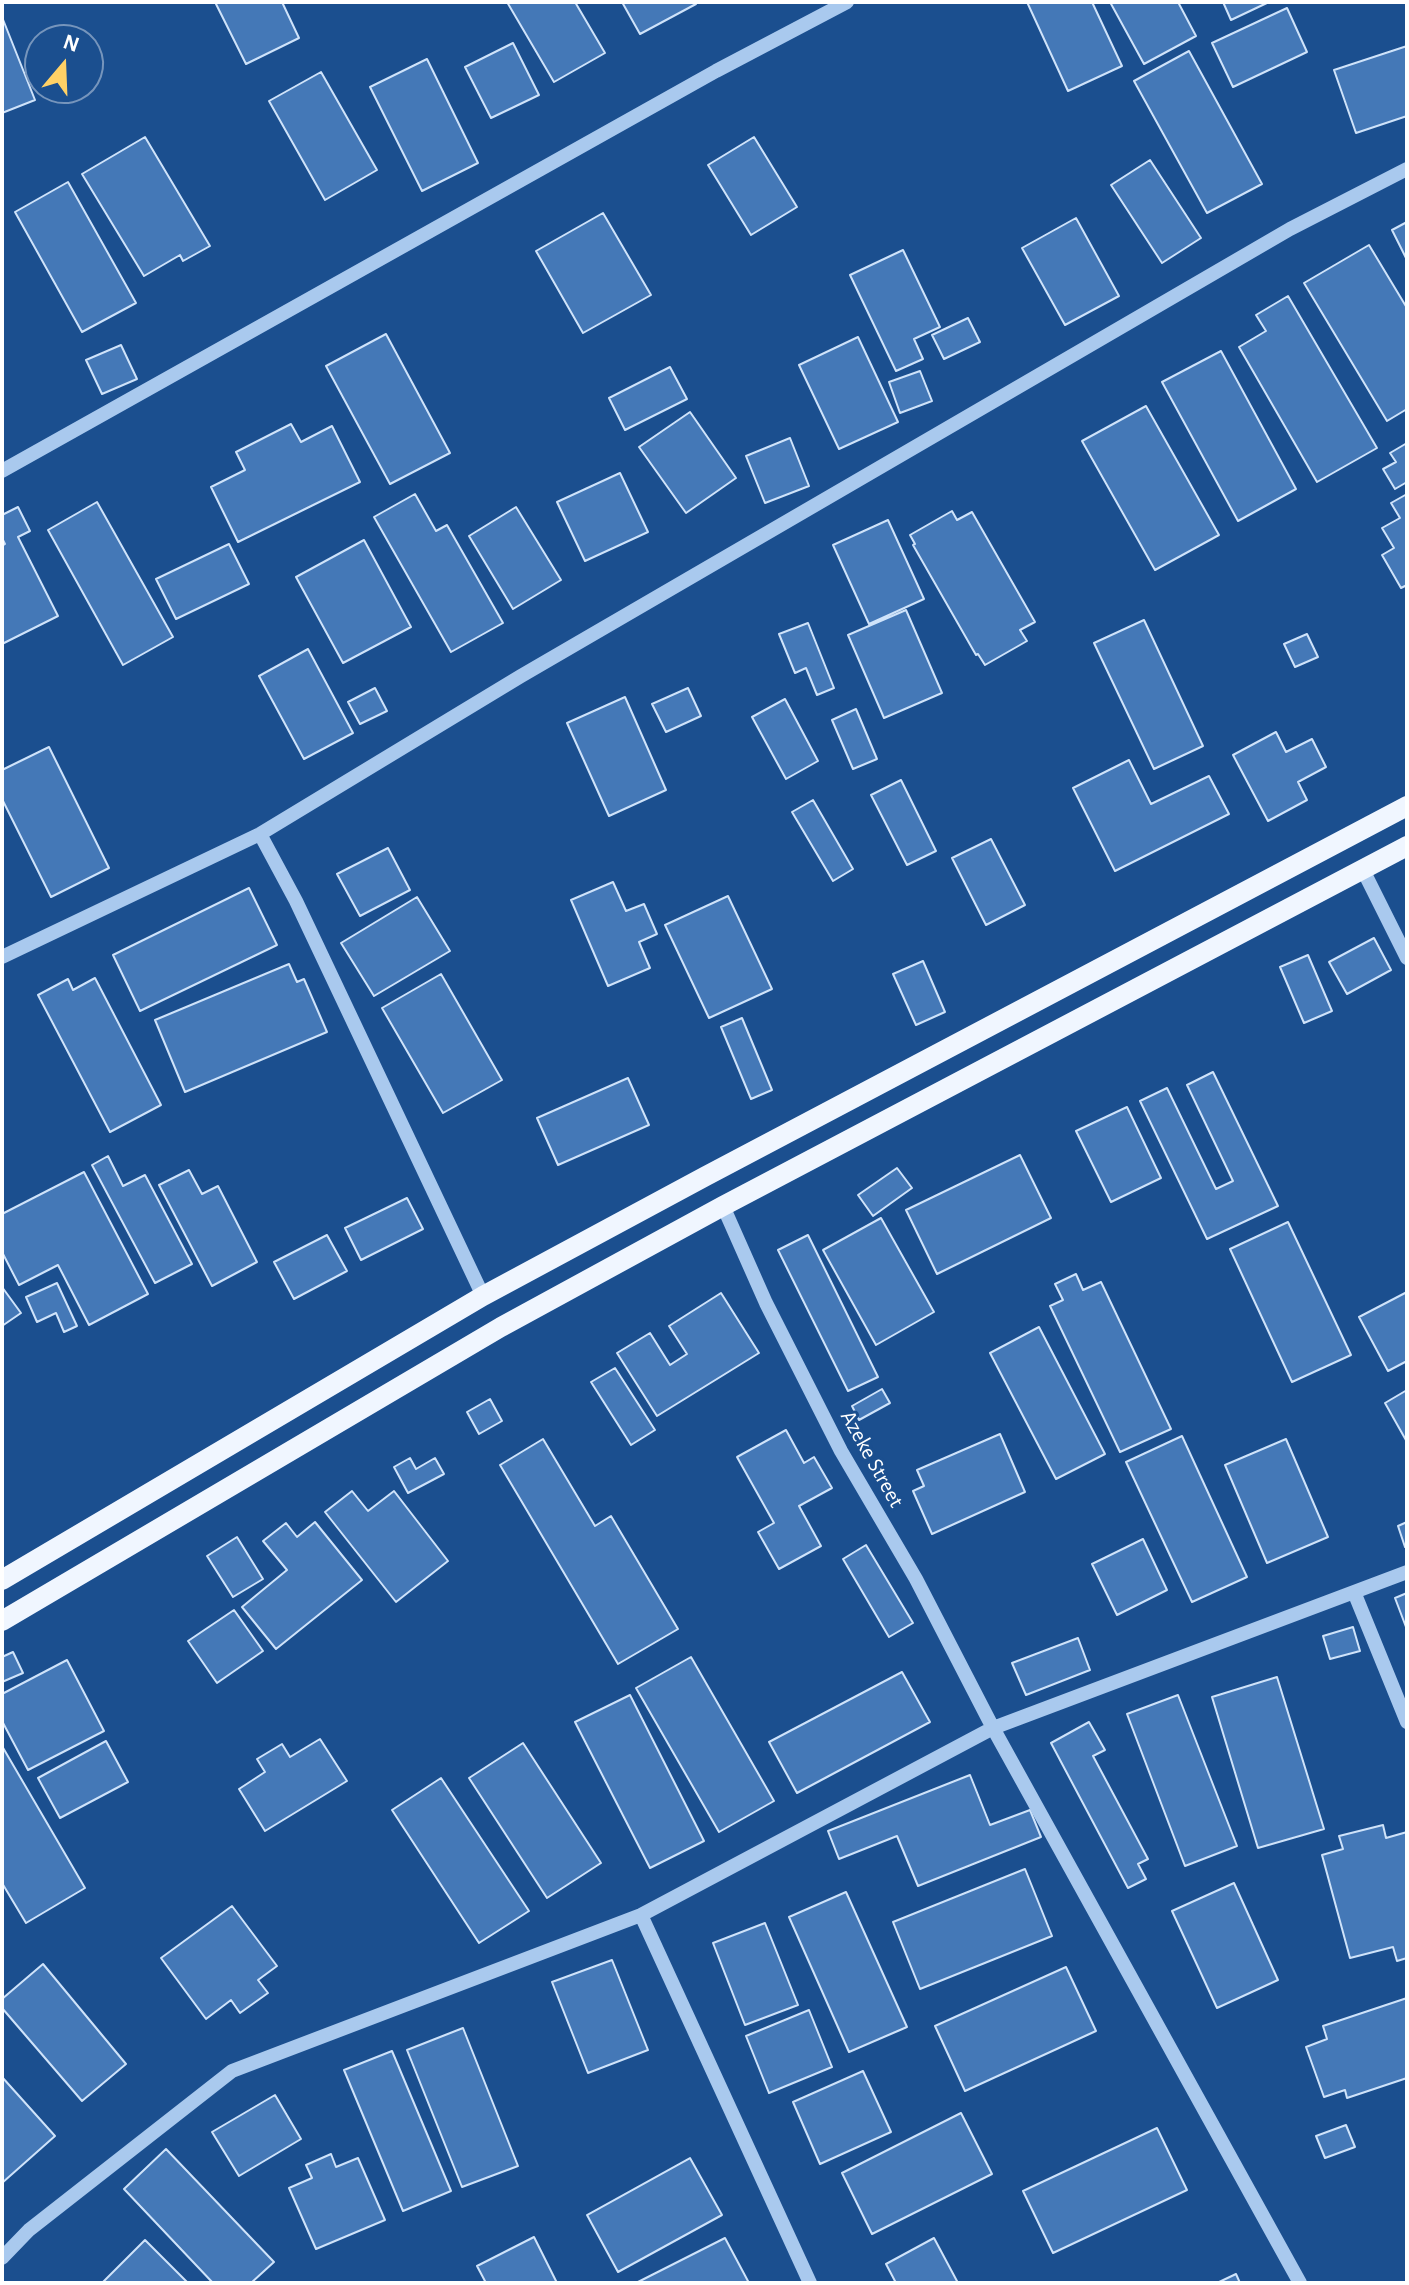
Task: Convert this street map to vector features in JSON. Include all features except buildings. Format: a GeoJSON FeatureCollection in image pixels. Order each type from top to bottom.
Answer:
{"type":"FeatureCollection","features":[{"type":"Feature","properties":{"kind":"main road"},"geometry":{"type":"LineString","coordinates":[[2,1580],[483,1296],[1407,806]]}},
{"type":"Feature","properties":{"kind":"main road"},"geometry":{"type":"LineString","coordinates":[[2,1621],[501,1327],[723,1206],[1407,846]]}},
{"type":"Feature","properties":{"kind":"street"},"geometry":{"type":"LineString","coordinates":[[2,471],[716,71],[847,2]]}},
{"type":"Feature","properties":{"kind":"street"},"geometry":{"type":"LineString","coordinates":[[2,957],[260,834],[521,676],[1263,244],[1407,169]]}},
{"type":"Feature","properties":{"kind":"street"},"geometry":{"type":"LineString","coordinates":[[260,834],[296,901],[483,1296]]}},
{"type":"Feature","properties":{"kind":"street"},"geometry":{"type":"LineString","coordinates":[[1363,870],[1407,958]]}},
{"type":"Feature","properties":{"kind":"street","name":"Azeke Street"},"geometry":{"type":"LineString","coordinates":[[723,1206],[766,1303],[841,1451],[916,1579],[993,1728],[1300,2283]]}},
{"type":"Feature","properties":{"kind":"street"},"geometry":{"type":"LineString","coordinates":[[2,2258],[29,2230],[232,2071],[641,1915],[993,1728],[1407,1572]]}},
{"type":"Feature","properties":{"kind":"street"},"geometry":{"type":"LineString","coordinates":[[1354,1592],[1407,1722]]}},
{"type":"Feature","properties":{"kind":"street"},"geometry":{"type":"LineString","coordinates":[[641,1915],[810,2283]]}}]}
